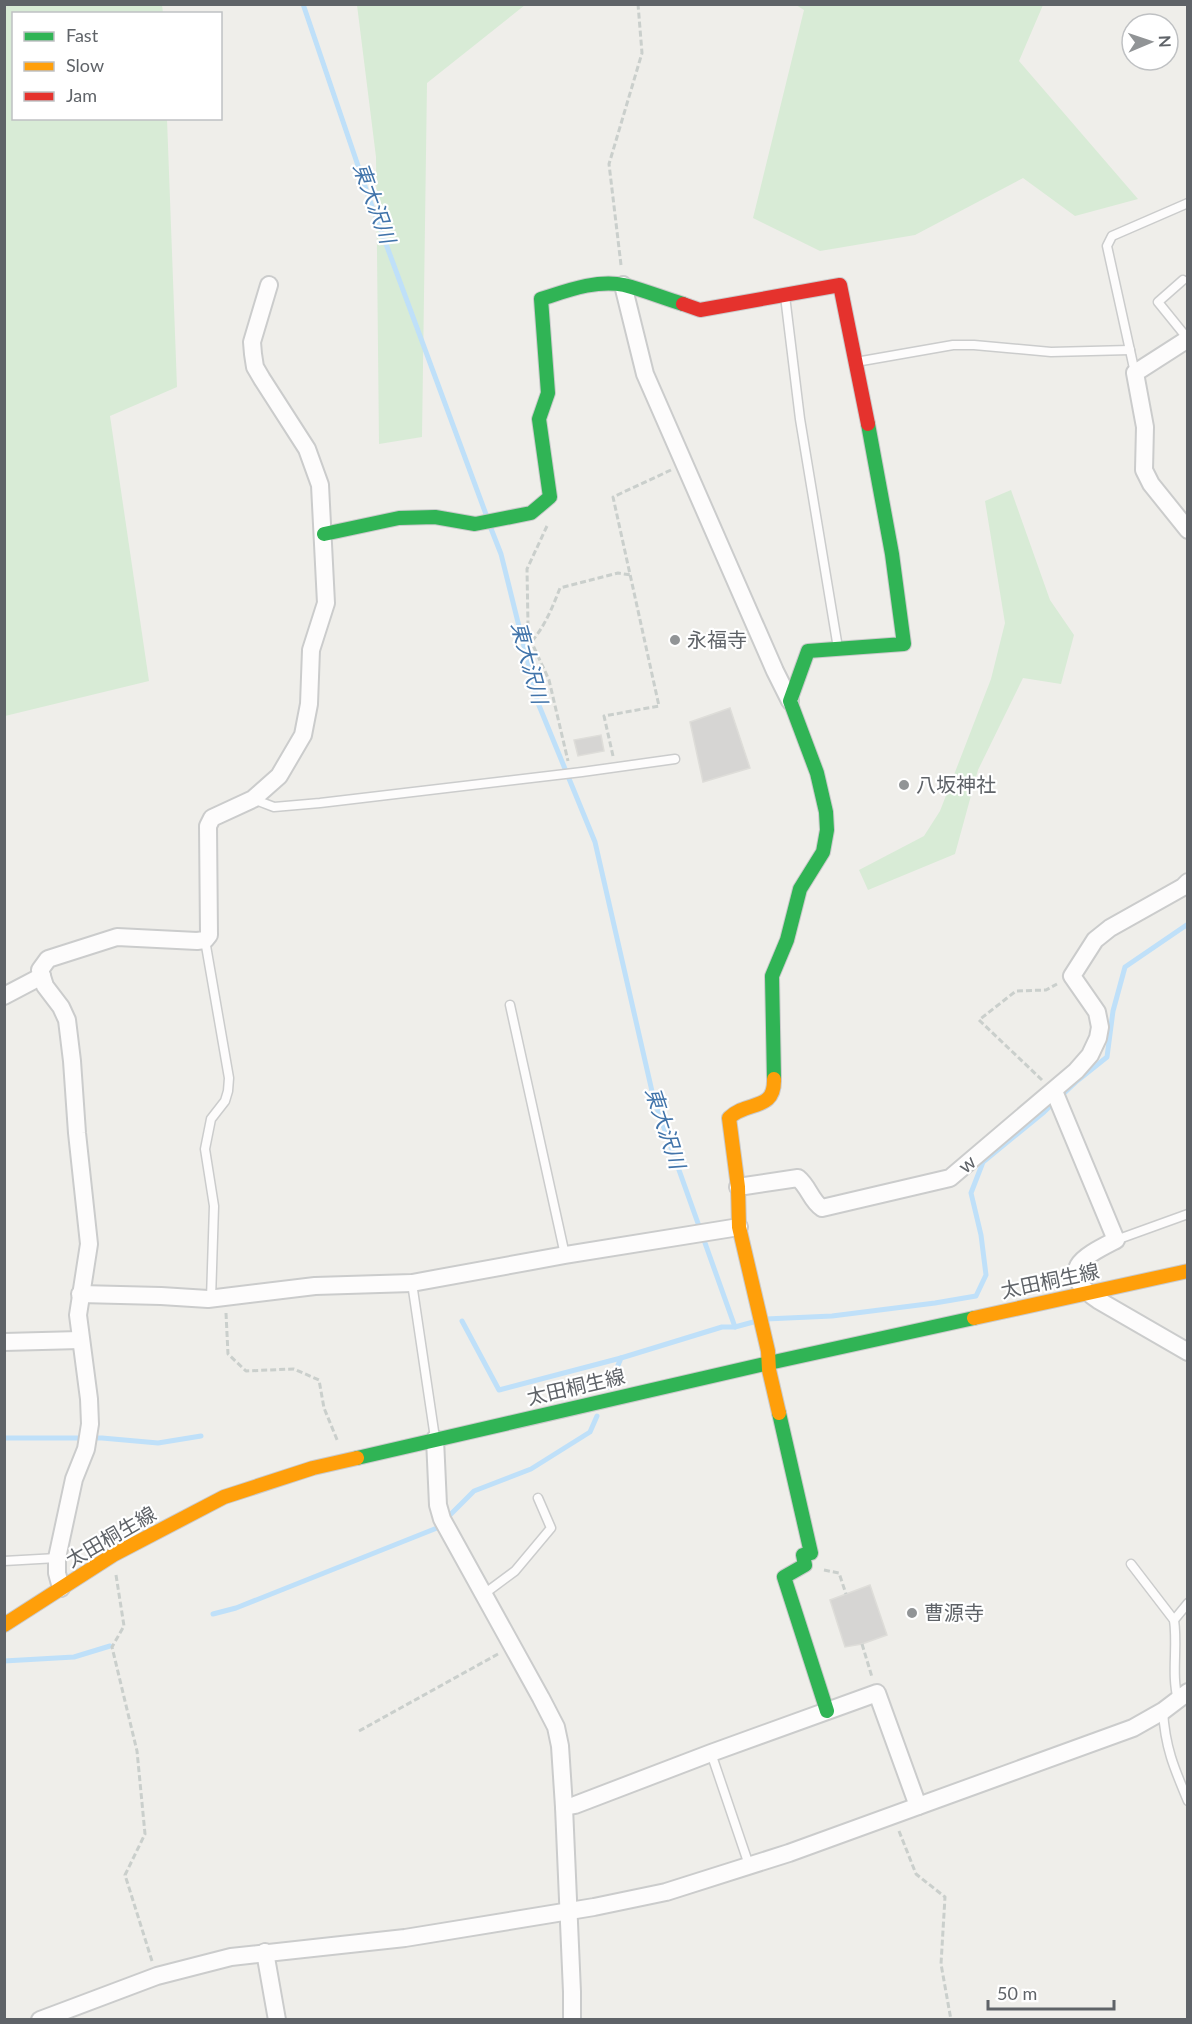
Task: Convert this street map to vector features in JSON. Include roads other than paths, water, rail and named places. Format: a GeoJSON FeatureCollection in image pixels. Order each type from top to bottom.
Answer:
{"type":"FeatureCollection","features":[{"type":"Feature","properties":{"kind":"street"},"geometry":{"type":"LineString","coordinates":[[324,534],[399,518],[435,517],[475,524],[531,513],[550,497],[538,419],[548,393],[541,299],[572,289],[607,284],[623,285],[700,309],[840,285],[886,513],[904,644],[808,651],[790,701]]}},
{"type":"Feature","properties":{"kind":"street"},"geometry":{"type":"LineString","coordinates":[[61,1588],[57,1573],[57,1558],[74,1479],[88,1436],[89,1399],[78,1315],[89,1244],[67,1020],[45,986],[40,970],[48,959],[117,937],[205,940],[209,935],[208,826],[212,818],[253,798],[279,776],[303,735],[309,704],[311,650],[326,603],[324,534],[320,485],[307,449],[255,367],[252,342],[269,285]]}},
{"type":"Feature","properties":{"kind":"street"},"geometry":{"type":"LineString","coordinates":[[623,285],[645,374],[790,701],[806,739],[824,798],[827,830],[822,856],[803,882],[784,948],[773,966],[771,982],[774,1090],[767,1101],[736,1111],[729,1118],[738,1187],[739,1227],[811,1553],[803,1556],[805,1565],[784,1576],[827,1711]]}},
{"type":"Feature","properties":{"kind":"street"},"geometry":{"type":"LineString","coordinates":[[1188,339],[1135,373],[1146,427],[1144,470],[1151,484],[1188,530]]}},
{"type":"Feature","properties":{"kind":"street","name":"w"},"geometry":{"type":"LineString","coordinates":[[738,1187],[798,1178],[806,1184],[817,1205],[822,1208],[950,1178],[1056,1097],[1090,1055],[1098,1038],[1100,1027],[1097,1012],[1072,976],[1095,940],[1110,928],[1188,882]]}},
{"type":"Feature","properties":{"kind":"street"},"geometry":{"type":"LineString","coordinates":[[4,996],[42,976]]}},
{"type":"Feature","properties":{"kind":"street"},"geometry":{"type":"LineString","coordinates":[[1056,1097],[1116,1240],[1079,1261],[1078,1280],[1088,1293],[1188,1352]]}},
{"type":"Feature","properties":{"kind":"street"},"geometry":{"type":"LineString","coordinates":[[80,1294],[218,1298],[315,1286],[412,1283],[739,1227]]}},
{"type":"Feature","properties":{"kind":"street","name":"太田桐生線"},"geometry":{"type":"LineString","coordinates":[[4,1625],[113,1556],[224,1497],[313,1468],[769,1363],[1188,1271]]}},
{"type":"Feature","properties":{"kind":"street"},"geometry":{"type":"LineString","coordinates":[[4,1342],[80,1340]]}},
{"type":"Feature","properties":{"kind":"street"},"geometry":{"type":"LineString","coordinates":[[435,1439],[438,1505],[445,1523],[556,1728],[560,1746],[564,1807],[572,2019]]}},
{"type":"Feature","properties":{"kind":"street"},"geometry":{"type":"LineString","coordinates":[[564,1807],[575,1805],[877,1693],[918,1806]]}},
{"type":"Feature","properties":{"kind":"street"},"geometry":{"type":"LineString","coordinates":[[40,2019],[157,1976],[231,1957],[405,1938],[666,1892],[918,1806],[1133,1728],[1163,1711],[1183,1696]]}},
{"type":"Feature","properties":{"kind":"street"},"geometry":{"type":"LineString","coordinates":[[265,1952],[277,2019]]}},
{"type":"Feature","properties":{"kind":"lane"},"geometry":{"type":"LineString","coordinates":[[1135,373],[1107,246],[1112,237],[1188,203]]}},
{"type":"Feature","properties":{"kind":"lane"},"geometry":{"type":"LineString","coordinates":[[1183,280],[1158,302],[1188,339]]}},
{"type":"Feature","properties":{"kind":"lane"},"geometry":{"type":"LineString","coordinates":[[784,295],[800,419],[838,650]]}},
{"type":"Feature","properties":{"kind":"lane"},"geometry":{"type":"LineString","coordinates":[[856,363],[953,345],[1051,352],[1130,350]]}},
{"type":"Feature","properties":{"kind":"lane"},"geometry":{"type":"LineString","coordinates":[[253,798],[274,807],[572,774],[675,759]]}},
{"type":"Feature","properties":{"kind":"lane"},"geometry":{"type":"LineString","coordinates":[[205,940],[229,1078],[225,1101],[211,1119],[205,1149],[214,1206],[218,1298]]}},
{"type":"Feature","properties":{"kind":"lane"},"geometry":{"type":"LineString","coordinates":[[510,1005],[565,1255]]}},
{"type":"Feature","properties":{"kind":"lane"},"geometry":{"type":"LineString","coordinates":[[1116,1240],[1188,1214]]}},
{"type":"Feature","properties":{"kind":"lane"},"geometry":{"type":"LineString","coordinates":[[412,1283],[435,1439]]}},
{"type":"Feature","properties":{"kind":"lane"},"geometry":{"type":"LineString","coordinates":[[484,1594],[515,1571],[551,1528],[538,1498]]}},
{"type":"Feature","properties":{"kind":"lane"},"geometry":{"type":"LineString","coordinates":[[4,1561],[57,1558]]}},
{"type":"Feature","properties":{"kind":"lane"},"geometry":{"type":"LineString","coordinates":[[1131,1564],[1174,1620],[1176,1631],[1175,1689],[1183,1696]]}},
{"type":"Feature","properties":{"kind":"lane"},"geometry":{"type":"LineString","coordinates":[[1174,1620],[1188,1603]]}},
{"type":"Feature","properties":{"kind":"lane"},"geometry":{"type":"LineString","coordinates":[[1163,1711],[1168,1752],[1188,1802]]}},
{"type":"Feature","properties":{"kind":"lane"},"geometry":{"type":"LineString","coordinates":[[711,1753],[749,1865]]}},
{"type":"Feature","properties":{"kind":"waterway","name":"東大沢川"},"geometry":{"type":"LineString","coordinates":[[303,4],[369,198],[487,517]]}},
{"type":"Feature","properties":{"kind":"waterway","name":"東大沢川"},"geometry":{"type":"LineString","coordinates":[[490,526],[501,554],[538,703],[595,842],[654,1100],[735,1327]]}},
{"type":"Feature","properties":{"kind":"waterway"},"geometry":{"type":"LineString","coordinates":[[766,1319],[832,1316],[976,1296],[986,1275],[981,1235],[971,1193],[983,1162],[1107,1057],[1113,1011],[1125,967],[1188,924]]}},
{"type":"Feature","properties":{"kind":"waterway"},"geometry":{"type":"LineString","coordinates":[[462,1321],[499,1390],[621,1358]]}},
{"type":"Feature","properties":{"kind":"waterway"},"geometry":{"type":"LineString","coordinates":[[609,1387],[621,1358],[722,1327],[735,1327],[757,1321]]}},
{"type":"Feature","properties":{"kind":"waterway"},"geometry":{"type":"LineString","coordinates":[[213,1614],[236,1608],[437,1528],[474,1491],[531,1469],[590,1432],[597,1416]]}},
{"type":"Feature","properties":{"kind":"waterway"},"geometry":{"type":"LineString","coordinates":[[4,1438],[102,1438],[158,1443],[201,1436]]}},
{"type":"Feature","properties":{"kind":"waterway"},"geometry":{"type":"LineString","coordinates":[[4,1661],[74,1657],[110,1646]]}},
{"type":"Feature","properties":{"kind":"place","name":"永福寺"},"geometry":{"type":"Point","coordinates":[675,640]}},
{"type":"Feature","properties":{"kind":"place","name":"八坂神社"},"geometry":{"type":"Point","coordinates":[904,785]}},
{"type":"Feature","properties":{"kind":"place","name":"曹源寺"},"geometry":{"type":"Point","coordinates":[912,1613]}}]}
